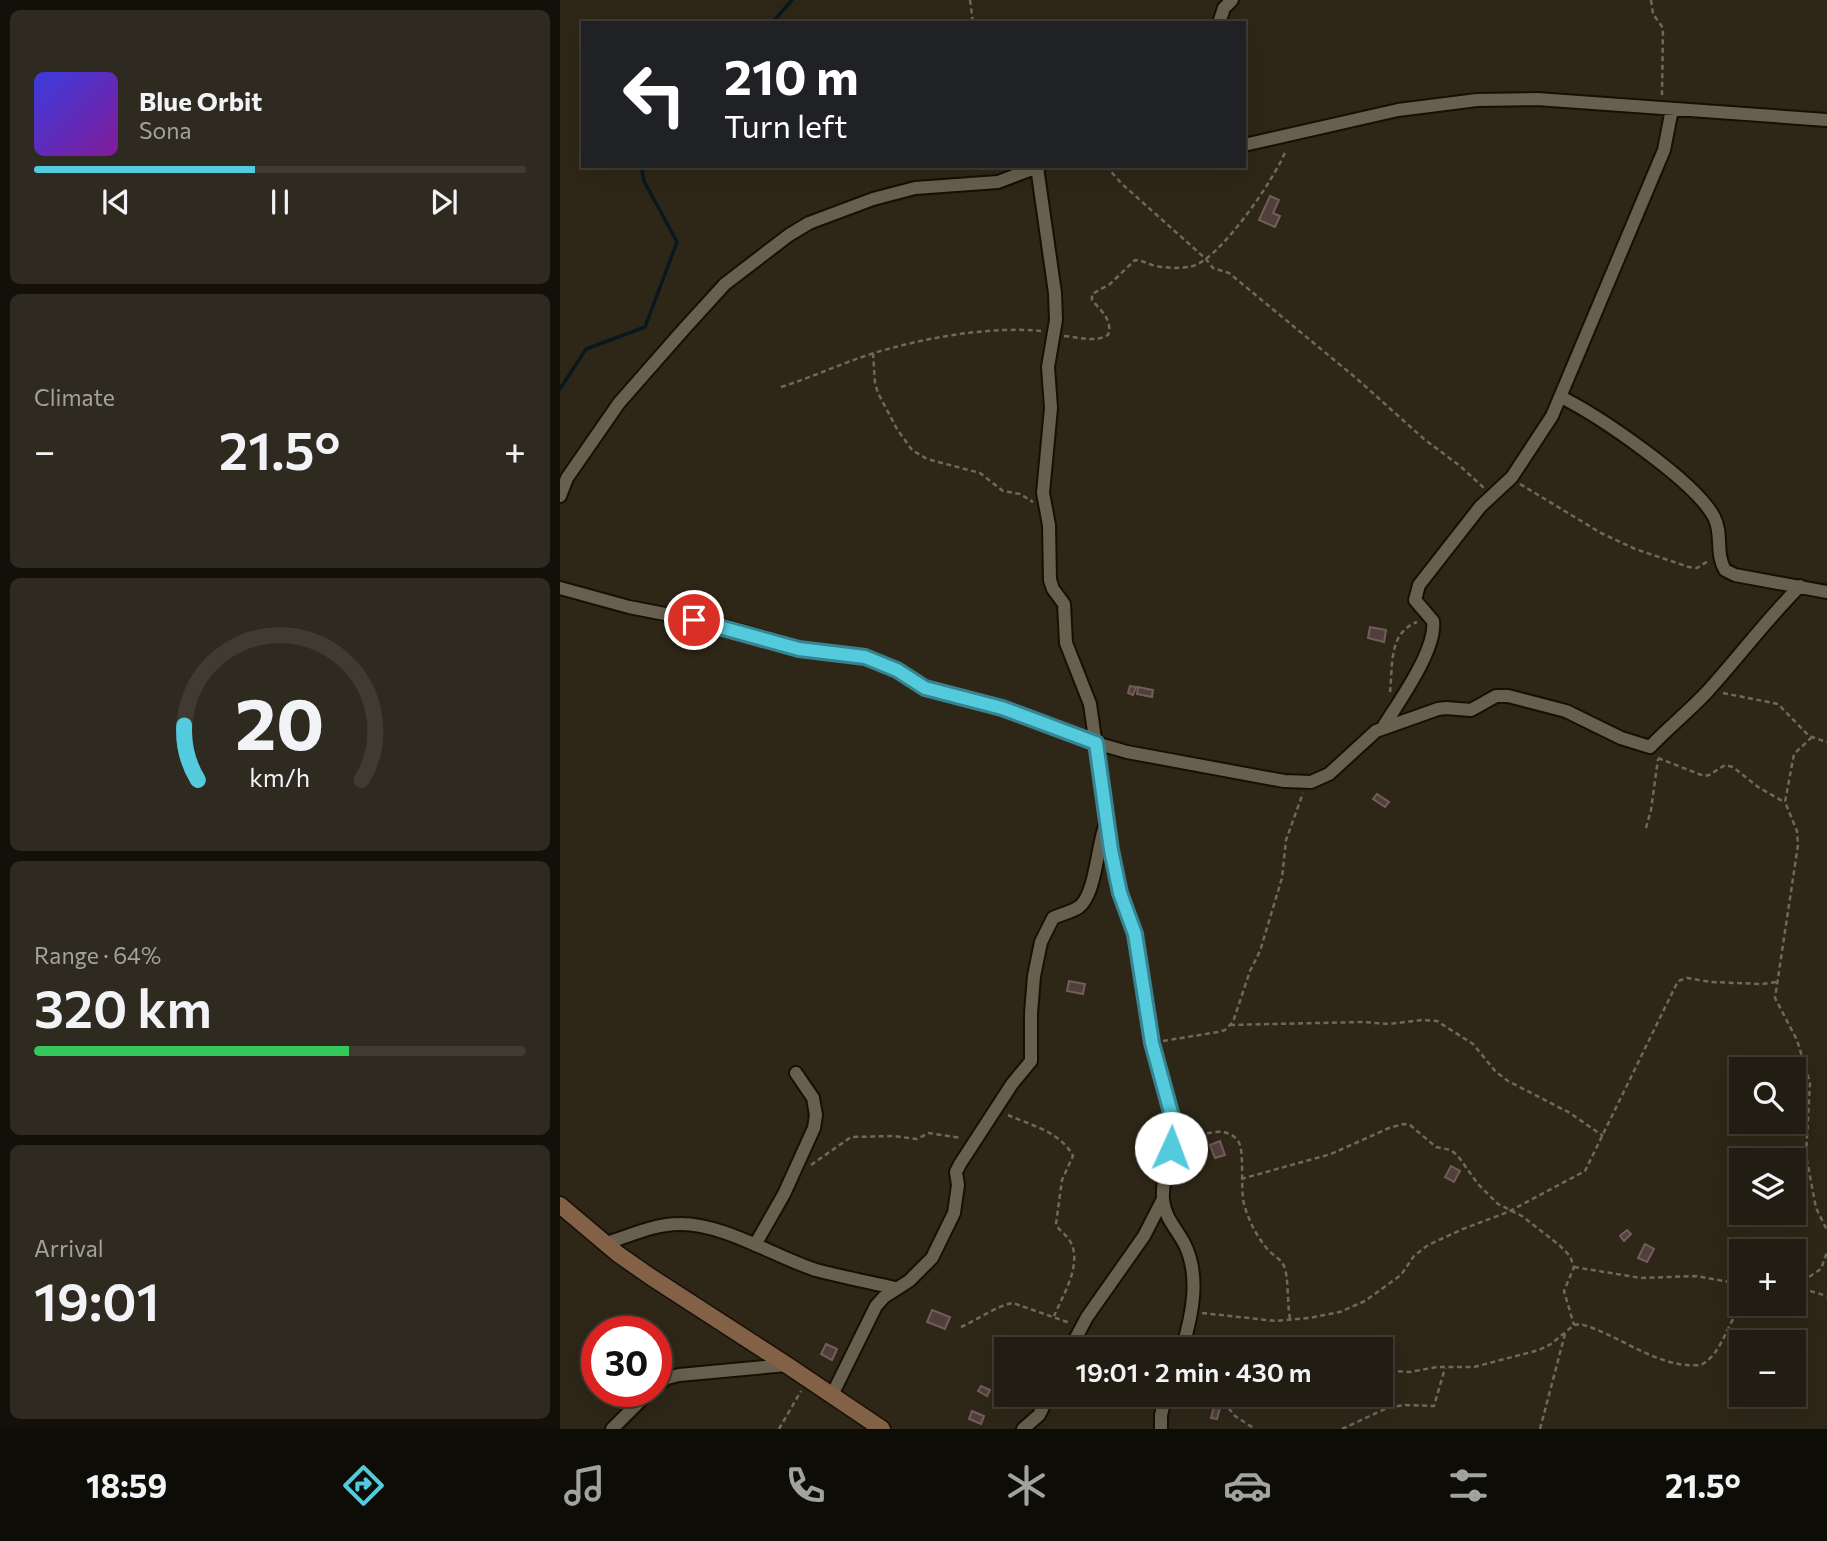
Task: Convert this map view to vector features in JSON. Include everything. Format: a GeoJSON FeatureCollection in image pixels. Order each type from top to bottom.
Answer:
{"type":"FeatureCollection","features":[{"type":"Feature","properties":{"kind":"street"},"geometry":{"type":"LineString","coordinates":[[1220,21],[1224,8],[1232,0]]}},
{"type":"Feature","properties":{"kind":"street"},"geometry":{"type":"LineString","coordinates":[[1246,144],[1398,110],[1477,100],[1537,99],[1827,120]]}},
{"type":"Feature","properties":{"kind":"street"},"geometry":{"type":"LineString","coordinates":[[1382,729],[1427,653],[1433,631],[1430,618],[1415,600],[1419,586],[1491,495],[1512,477],[1544,431],[1561,397],[1661,156],[1667,109]]}},
{"type":"Feature","properties":{"kind":"street"},"geometry":{"type":"LineString","coordinates":[[560,496],[582,455],[619,403],[725,284],[789,235],[809,223],[873,199],[915,188],[998,182],[1036,168]]}},
{"type":"Feature","properties":{"kind":"street"},"geometry":{"type":"LineString","coordinates":[[1039,168],[1055,293],[1054,334],[1048,367],[1051,408],[1044,493],[1049,525],[1050,580],[1064,604],[1066,643],[1090,705],[1120,893],[1135,934],[1152,1043],[1173,1120],[1174,1132],[1163,1199],[1169,1221],[1183,1241],[1192,1264],[1192,1312],[1185,1337]]}},
{"type":"Feature","properties":{"kind":"street"},"geometry":{"type":"LineString","coordinates":[[1561,397],[1649,455],[1698,498],[1716,520],[1720,557],[1725,570],[1735,575],[1827,592]]}},
{"type":"Feature","properties":{"kind":"street"},"geometry":{"type":"LineString","coordinates":[[560,588],[629,607],[716,624],[799,649],[865,657],[897,670],[925,688],[1002,708],[1096,743],[1284,781],[1311,782],[1329,774],[1362,742],[1382,729],[1446,708],[1471,710],[1501,695],[1566,711],[1621,738],[1650,747],[1710,688],[1756,632],[1800,586]]}},
{"type":"Feature","properties":{"kind":"street"},"geometry":{"type":"LineString","coordinates":[[832,1395],[876,1306],[932,1258],[954,1213],[958,1196],[956,1172],[995,1110],[1031,1061],[1032,989],[1041,942],[1053,918],[1076,909],[1088,895],[1101,834],[1107,822]]}},
{"type":"Feature","properties":{"kind":"street"},"geometry":{"type":"LineString","coordinates":[[755,1245],[810,1139],[816,1115],[813,1098],[796,1073]]}},
{"type":"Feature","properties":{"kind":"street"},"geometry":{"type":"LineString","coordinates":[[1076,1337],[1144,1236],[1163,1199]]}},
{"type":"Feature","properties":{"kind":"street"},"geometry":{"type":"LineString","coordinates":[[560,1205],[651,1277],[788,1364],[882,1429]]}},
{"type":"Feature","properties":{"kind":"street"},"geometry":{"type":"LineString","coordinates":[[606,1243],[635,1233],[682,1224],[711,1230],[755,1245],[816,1270],[895,1288]]}},
{"type":"Feature","properties":{"kind":"street"},"geometry":{"type":"LineString","coordinates":[[672,1376],[788,1364]]}},
{"type":"Feature","properties":{"kind":"street"},"geometry":{"type":"LineString","coordinates":[[612,1429],[634,1407]]}},
{"type":"Feature","properties":{"kind":"street"},"geometry":{"type":"LineString","coordinates":[[1023,1429],[1039,1415],[1043,1407]]}},
{"type":"Feature","properties":{"kind":"street"},"geometry":{"type":"LineString","coordinates":[[1161,1429],[1163,1407]]}},
{"type":"Feature","properties":{"kind":"path"},"geometry":{"type":"LineString","coordinates":[[970,0],[973,21]]}},
{"type":"Feature","properties":{"kind":"path"},"geometry":{"type":"LineString","coordinates":[[1651,0],[1653,14],[1663,28],[1667,109]]}},
{"type":"Feature","properties":{"kind":"path"},"geometry":{"type":"LineString","coordinates":[[782,387],[873,354],[922,340],[1031,330],[1092,340],[1101,339],[1108,335],[1110,325],[1092,300],[1092,294],[1108,286],[1135,261],[1175,268],[1196,265],[1206,259],[1230,236],[1280,166],[1292,133]]}},
{"type":"Feature","properties":{"kind":"path"},"geometry":{"type":"LineString","coordinates":[[1108,168],[1213,268],[1229,273],[1491,495]]}},
{"type":"Feature","properties":{"kind":"path"},"geometry":{"type":"LineString","coordinates":[[873,354],[874,383],[884,408],[912,450],[926,459],[980,474],[1003,491],[1024,496],[1046,507]]}},
{"type":"Feature","properties":{"kind":"path"},"geometry":{"type":"LineString","coordinates":[[1512,477],[1584,524],[1635,549],[1697,568],[1720,557]]}},
{"type":"Feature","properties":{"kind":"path"},"geometry":{"type":"LineString","coordinates":[[1389,695],[1393,652],[1401,633],[1411,624],[1430,618]]}},
{"type":"Feature","properties":{"kind":"path"},"geometry":{"type":"LineString","coordinates":[[1710,688],[1778,704],[1812,737],[1827,742]]}},
{"type":"Feature","properties":{"kind":"path"},"geometry":{"type":"LineString","coordinates":[[1812,737],[1794,754],[1785,802],[1797,831],[1798,845],[1775,1000],[1797,1040],[1808,1074],[1810,1083],[1806,1155],[1816,1208],[1827,1230]]}},
{"type":"Feature","properties":{"kind":"path"},"geometry":{"type":"LineString","coordinates":[[1650,747],[1658,758],[1704,776],[1725,765],[1733,767],[1758,787],[1785,802]]}},
{"type":"Feature","properties":{"kind":"path"},"geometry":{"type":"LineString","coordinates":[[1646,828],[1658,758]]}},
{"type":"Feature","properties":{"kind":"path"},"geometry":{"type":"LineString","coordinates":[[1230,1025],[1260,951],[1280,886],[1291,823],[1311,782]]}},
{"type":"Feature","properties":{"kind":"path"},"geometry":{"type":"LineString","coordinates":[[1192,1312],[1246,1319],[1290,1320],[1340,1312],[1365,1301],[1401,1275],[1414,1256],[1428,1245],[1511,1210],[1585,1171],[1678,981],[1687,978],[1711,982],[1776,982]]}},
{"type":"Feature","properties":{"kind":"path"},"geometry":{"type":"LineString","coordinates":[[1152,1043],[1218,1032],[1230,1025],[1437,1021],[1473,1044],[1496,1072],[1508,1081],[1570,1113],[1603,1136]]}},
{"type":"Feature","properties":{"kind":"path"},"geometry":{"type":"LineString","coordinates":[[995,1110],[1051,1133],[1073,1156],[1062,1180],[1056,1224],[1072,1245],[1074,1265],[1054,1316]]}},
{"type":"Feature","properties":{"kind":"path"},"geometry":{"type":"LineString","coordinates":[[1241,1180],[1331,1154],[1368,1136],[1404,1124],[1417,1129],[1436,1147],[1451,1150],[1458,1156],[1478,1184],[1498,1204],[1511,1210],[1570,1256],[1574,1266],[1564,1291],[1574,1325]]}},
{"type":"Feature","properties":{"kind":"path"},"geometry":{"type":"LineString","coordinates":[[1171,1148],[1203,1134],[1215,1132],[1232,1136],[1240,1143],[1244,1203],[1256,1234],[1283,1264],[1290,1320]]}},
{"type":"Feature","properties":{"kind":"path"},"geometry":{"type":"LineString","coordinates":[[793,1173],[810,1166],[851,1137],[893,1136],[917,1139],[929,1133],[961,1138],[982,1133]]}},
{"type":"Feature","properties":{"kind":"path"},"geometry":{"type":"LineString","coordinates":[[1806,1278],[1821,1269],[1827,1252]]}},
{"type":"Feature","properties":{"kind":"path"},"geometry":{"type":"LineString","coordinates":[[1574,1266],[1630,1277],[1696,1276],[1729,1282]]}},
{"type":"Feature","properties":{"kind":"path"},"geometry":{"type":"LineString","coordinates":[[1806,1290],[1827,1296]]}},
{"type":"Feature","properties":{"kind":"path"},"geometry":{"type":"LineString","coordinates":[[961,1327],[1006,1304],[1022,1305],[1054,1316],[1073,1324],[1079,1331]]}},
{"type":"Feature","properties":{"kind":"path"},"geometry":{"type":"LineString","coordinates":[[1393,1371],[1474,1367],[1546,1347],[1574,1325],[1580,1324],[1665,1360],[1683,1365],[1701,1365],[1717,1351],[1727,1326],[1735,1316]]}},
{"type":"Feature","properties":{"kind":"path"},"geometry":{"type":"LineString","coordinates":[[1540,1429],[1565,1334]]}},
{"type":"Feature","properties":{"kind":"path"},"geometry":{"type":"LineString","coordinates":[[1342,1429],[1387,1408],[1404,1405],[1434,1406],[1445,1367]]}},
{"type":"Feature","properties":{"kind":"path"},"geometry":{"type":"LineString","coordinates":[[779,1429],[808,1379]]}},
{"type":"Feature","properties":{"kind":"path"},"geometry":{"type":"LineString","coordinates":[[1228,1407],[1235,1416],[1255,1429]]}},
{"type":"Feature","properties":{"kind":"building"},"geometry":{"type":"Polygon","coordinates":[[[1270,196],[1279,200],[1273,213],[1280,216],[1275,227],[1259,220],[1270,196]]]}},
{"type":"Feature","properties":{"kind":"building"},"geometry":{"type":"Polygon","coordinates":[[[1370,627],[1386,630],[1384,642],[1368,638],[1370,627]]]}},
{"type":"Feature","properties":{"kind":"building"},"geometry":{"type":"Polygon","coordinates":[[[1130,686],[1136,687],[1133,695],[1128,693],[1130,686]]]}},
{"type":"Feature","properties":{"kind":"building"},"geometry":{"type":"Polygon","coordinates":[[[1138,687],[1153,690],[1152,697],[1137,694],[1138,687]]]}},
{"type":"Feature","properties":{"kind":"building"},"geometry":{"type":"Polygon","coordinates":[[[1377,794],[1389,802],[1385,807],[1373,799],[1377,794]]]}},
{"type":"Feature","properties":{"kind":"building"},"geometry":{"type":"Polygon","coordinates":[[[1069,981],[1085,984],[1083,994],[1067,991],[1069,981]]]}},
{"type":"Feature","properties":{"kind":"building"},"geometry":{"type":"Polygon","coordinates":[[[1220,1141],[1225,1155],[1215,1158],[1210,1145],[1220,1141]]]}},
{"type":"Feature","properties":{"kind":"building"},"geometry":{"type":"Polygon","coordinates":[[[1451,1166],[1460,1171],[1454,1182],[1445,1177],[1451,1166]]]}},
{"type":"Feature","properties":{"kind":"building"},"geometry":{"type":"Polygon","coordinates":[[[1627,1230],[1631,1234],[1624,1241],[1620,1236],[1627,1230]]]}},
{"type":"Feature","properties":{"kind":"building"},"geometry":{"type":"Polygon","coordinates":[[[1645,1244],[1654,1249],[1647,1262],[1638,1258],[1645,1244]]]}},
{"type":"Feature","properties":{"kind":"building"},"geometry":{"type":"Polygon","coordinates":[[[932,1310],[950,1317],[945,1329],[927,1322],[932,1310]]]}},
{"type":"Feature","properties":{"kind":"building"},"geometry":{"type":"Polygon","coordinates":[[[826,1344],[837,1349],[832,1360],[821,1354],[826,1344]]]}},
{"type":"Feature","properties":{"kind":"building"},"geometry":{"type":"Polygon","coordinates":[[[981,1386],[990,1390],[987,1396],[978,1391],[981,1386]]]}},
{"type":"Feature","properties":{"kind":"building"},"geometry":{"type":"Polygon","coordinates":[[[1214,1407],[1220,1408],[1217,1419],[1211,1418],[1214,1407]]]}},
{"type":"Feature","properties":{"kind":"building"},"geometry":{"type":"Polygon","coordinates":[[[972,1411],[984,1416],[981,1424],[969,1419],[972,1411]]]}},
{"type":"Feature","properties":{"kind":"waterway"},"geometry":{"type":"LineString","coordinates":[[774,21],[792,0]]}},
{"type":"Feature","properties":{"kind":"waterway"},"geometry":{"type":"LineString","coordinates":[[560,389],[586,349],[645,327],[677,242],[644,181],[641,168]]}},
{"type":"Feature","properties":{"kind":"route"},"geometry":{"type":"LineString","coordinates":[[694,620],[799,649],[865,657],[897,670],[925,688],[1002,708],[1096,743],[1111,850],[1120,893],[1135,934],[1152,1043],[1173,1120],[1171,1148]]}}]}
